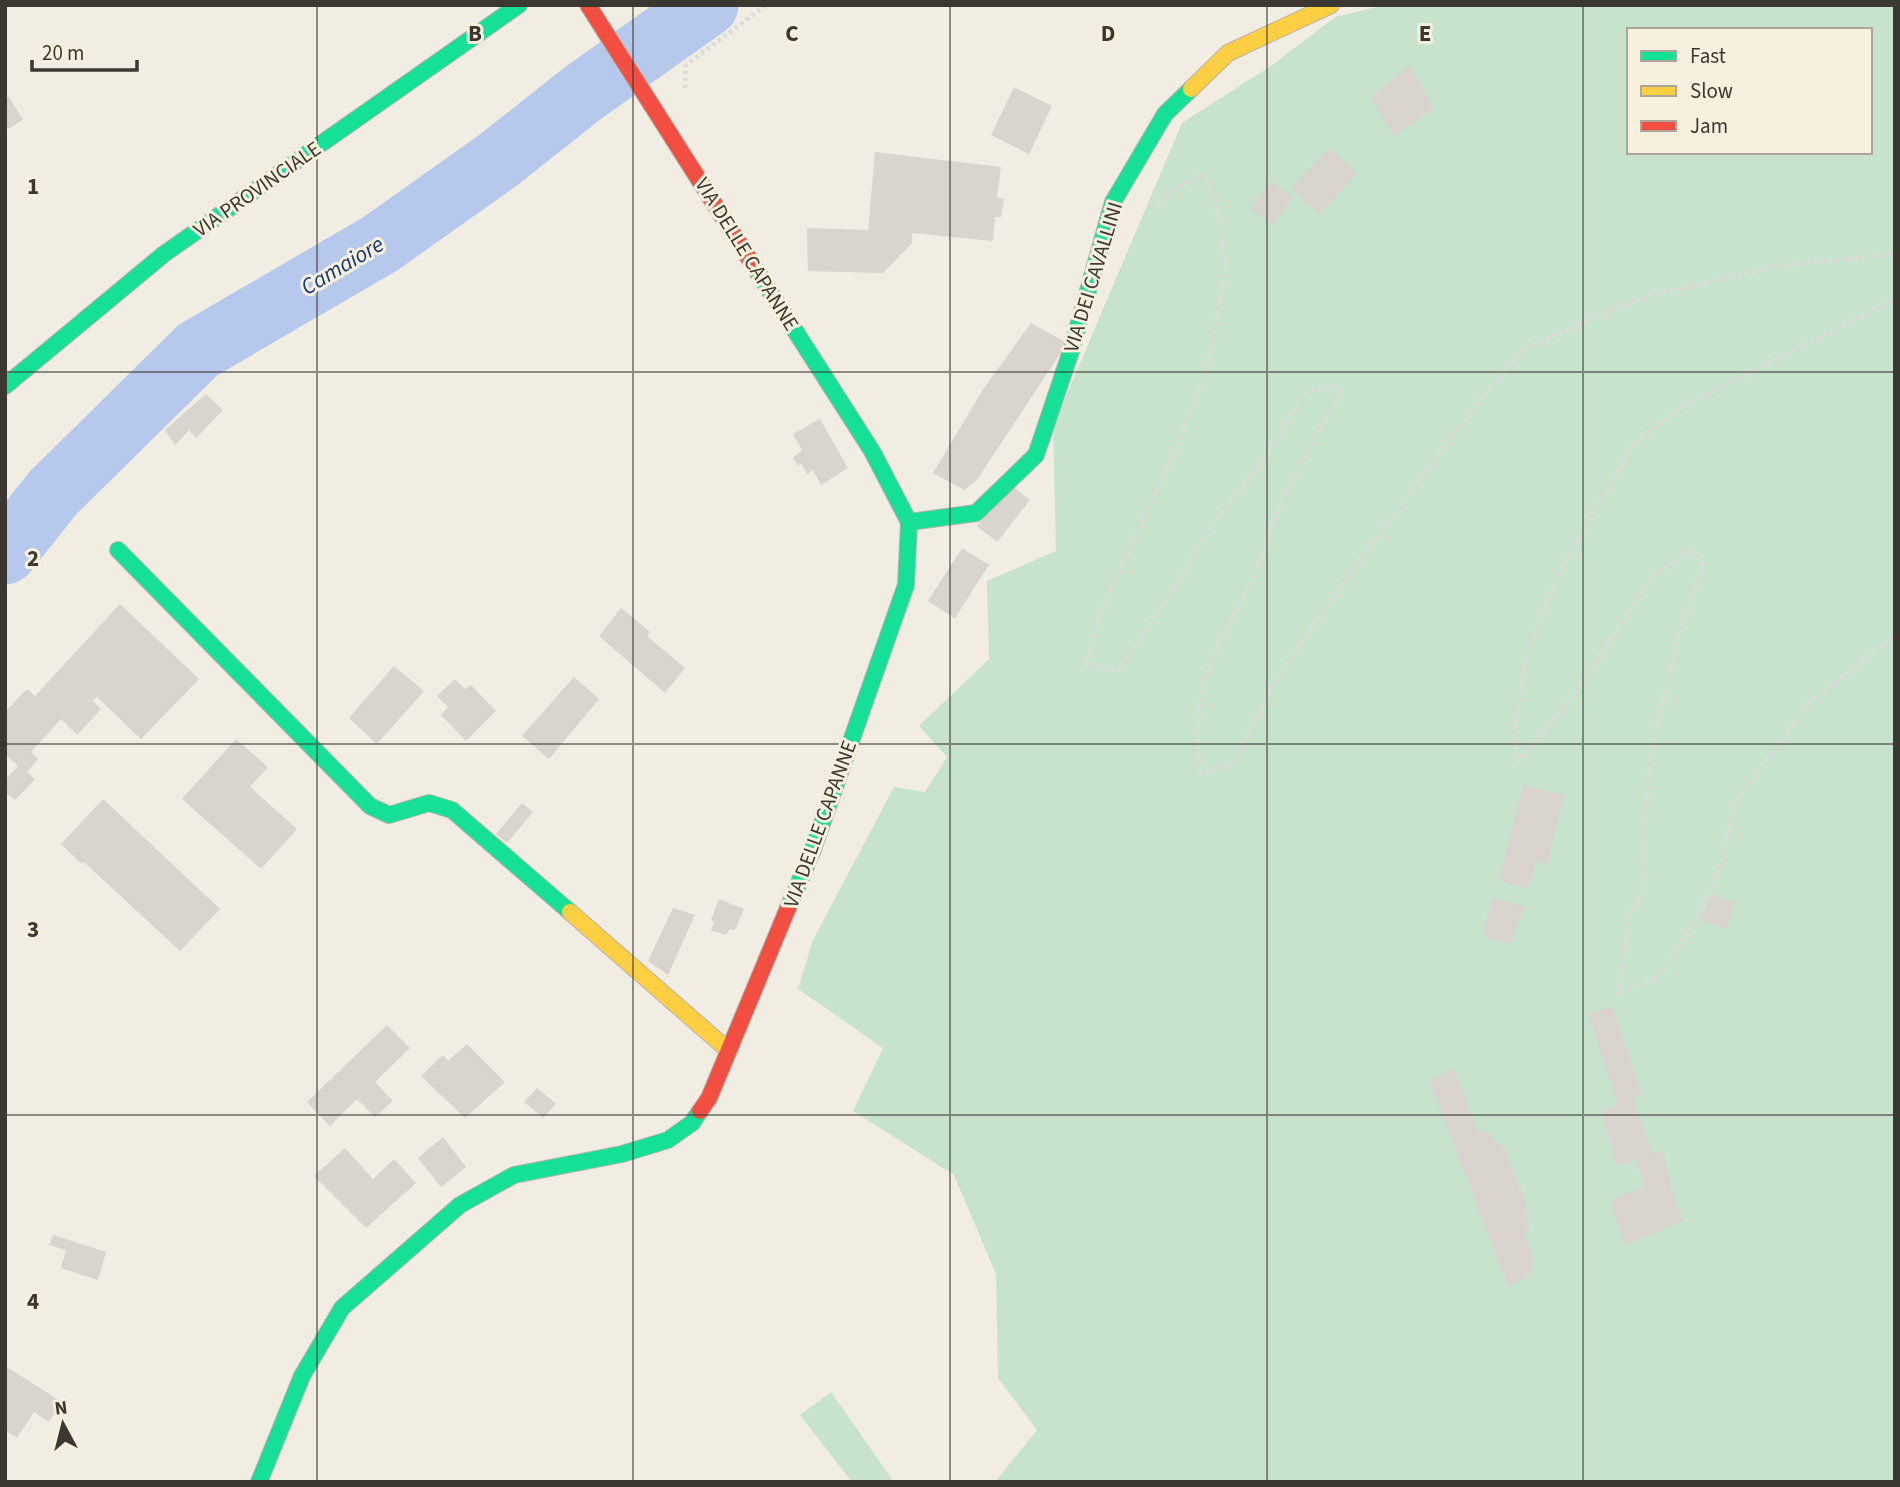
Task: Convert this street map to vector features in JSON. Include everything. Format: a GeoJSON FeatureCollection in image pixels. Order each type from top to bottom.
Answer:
{"type":"FeatureCollection","features":[{"type":"Feature","properties":{"kind":"street","name":"VIA PROVINCIALE"},"geometry":{"type":"LineString","coordinates":[[5,386],[164,254],[519,5]]}},
{"type":"Feature","properties":{"kind":"street","name":"VIA DELLE CAPANNE"},"geometry":{"type":"LineString","coordinates":[[259,1482],[302,1376],[342,1308],[460,1205],[514,1175],[622,1154],[668,1140],[692,1123],[709,1098],[812,852],[906,585],[909,522],[872,450],[588,5]]}},
{"type":"Feature","properties":{"kind":"street","name":"VIA DEI CAVALLINI"},"geometry":{"type":"LineString","coordinates":[[909,522],[976,513],[1036,455],[1071,351],[1113,202],[1165,114],[1228,53],[1331,5]]}},
{"type":"Feature","properties":{"kind":"street"},"geometry":{"type":"LineString","coordinates":[[118,550],[370,806],[389,815],[429,803],[453,810],[729,1051]]}},
{"type":"Feature","properties":{"kind":"path"},"geometry":{"type":"LineString","coordinates":[[684,98],[686,65],[766,5]]}},
{"type":"Feature","properties":{"kind":"path"},"geometry":{"type":"LineString","coordinates":[[1147,218],[1174,189],[1202,174],[1215,198],[1226,268],[1208,363],[1179,442],[1100,614],[1086,664],[1118,671],[1183,575],[1205,533],[1267,456],[1303,394],[1328,384],[1341,390],[1281,501],[1256,573],[1222,636],[1204,680],[1197,725],[1199,774],[1234,762],[1276,679],[1379,533],[1484,394],[1525,348],[1637,299],[1775,267],[1895,254]]}},
{"type":"Feature","properties":{"kind":"path"},"geometry":{"type":"LineString","coordinates":[[1895,299],[1678,409],[1636,441],[1559,572],[1526,656],[1514,736],[1518,762],[1570,700],[1652,577],[1690,550],[1703,566],[1680,630],[1653,741],[1643,832],[1645,884],[1629,918],[1617,995],[1661,975],[1703,907],[1721,865],[1735,802],[1809,704],[1895,636]]}},
{"type":"Feature","properties":{"kind":"green space"},"geometry":{"type":"Polygon","coordinates":[[[1386,5],[1895,5],[1895,1482],[995,1482],[1037,1430],[998,1378],[996,1274],[954,1175],[853,1111],[883,1048],[798,989],[813,940],[894,787],[925,792],[947,757],[919,726],[989,659],[987,581],[1056,551],[1053,427],[1182,123],[1275,63],[1335,17],[1386,5]]]}},
{"type":"Feature","properties":{"kind":"green space"},"geometry":{"type":"Polygon","coordinates":[[[831,1392],[894,1482],[852,1482],[800,1415],[831,1392]]]}},
{"type":"Feature","properties":{"kind":"building"},"geometry":{"type":"Polygon","coordinates":[[[1409,66],[1434,108],[1394,137],[1371,97],[1409,66]]]}},
{"type":"Feature","properties":{"kind":"building"},"geometry":{"type":"Polygon","coordinates":[[[1014,87],[1052,106],[1029,154],[991,135],[1014,87]]]}},
{"type":"Feature","properties":{"kind":"building"},"geometry":{"type":"Polygon","coordinates":[[[9,97],[23,120],[8,129],[5,124],[5,99],[9,97]]]}},
{"type":"Feature","properties":{"kind":"building"},"geometry":{"type":"Polygon","coordinates":[[[1329,148],[1357,174],[1319,214],[1291,188],[1329,148]]]}},
{"type":"Feature","properties":{"kind":"building"},"geometry":{"type":"Polygon","coordinates":[[[875,152],[1001,167],[997,198],[1004,199],[1001,217],[995,217],[993,241],[912,233],[912,243],[883,273],[808,271],[807,228],[868,230],[875,152]]]}},
{"type":"Feature","properties":{"kind":"building"},"geometry":{"type":"Polygon","coordinates":[[[1271,181],[1294,197],[1273,225],[1250,209],[1271,181]]]}},
{"type":"Feature","properties":{"kind":"building"},"geometry":{"type":"Polygon","coordinates":[[[1031,323],[1067,343],[977,480],[964,490],[933,473],[984,388],[1031,323]]]}},
{"type":"Feature","properties":{"kind":"building"},"geometry":{"type":"Polygon","coordinates":[[[206,394],[223,410],[196,438],[189,430],[175,445],[165,430],[206,394]]]}},
{"type":"Feature","properties":{"kind":"building"},"geometry":{"type":"Polygon","coordinates":[[[820,419],[848,468],[821,485],[813,470],[807,474],[801,463],[798,466],[793,458],[802,450],[793,434],[820,419]]]}},
{"type":"Feature","properties":{"kind":"building"},"geometry":{"type":"Polygon","coordinates":[[[1010,484],[1030,500],[997,542],[977,526],[1010,484]]]}},
{"type":"Feature","properties":{"kind":"building"},"geometry":{"type":"Polygon","coordinates":[[[962,548],[989,565],[955,618],[928,601],[962,548]]]}},
{"type":"Feature","properties":{"kind":"building"},"geometry":{"type":"Polygon","coordinates":[[[120,604],[199,679],[141,739],[97,697],[93,701],[101,709],[77,735],[61,719],[31,752],[38,759],[27,772],[35,779],[15,800],[5,792],[5,780],[18,766],[5,754],[5,712],[27,689],[35,696],[120,604]]]}},
{"type":"Feature","properties":{"kind":"building"},"geometry":{"type":"Polygon","coordinates":[[[621,608],[650,632],[647,636],[685,668],[665,693],[599,636],[621,608]]]}},
{"type":"Feature","properties":{"kind":"building"},"geometry":{"type":"Polygon","coordinates":[[[394,666],[424,691],[377,744],[349,718],[394,666]]]}},
{"type":"Feature","properties":{"kind":"building"},"geometry":{"type":"Polygon","coordinates":[[[574,677],[599,699],[549,759],[522,736],[574,677]]]}},
{"type":"Feature","properties":{"kind":"building"},"geometry":{"type":"Polygon","coordinates":[[[455,679],[465,689],[471,685],[496,711],[466,741],[441,715],[448,707],[437,696],[455,679]]]}},
{"type":"Feature","properties":{"kind":"building"},"geometry":{"type":"Polygon","coordinates":[[[236,739],[268,767],[250,787],[297,829],[261,869],[182,799],[236,739]]]}},
{"type":"Feature","properties":{"kind":"building"},"geometry":{"type":"Polygon","coordinates":[[[1523,785],[1564,795],[1547,864],[1536,861],[1528,889],[1499,881],[1523,785]]]}},
{"type":"Feature","properties":{"kind":"building"},"geometry":{"type":"Polygon","coordinates":[[[103,799],[220,909],[180,951],[61,844],[103,799]]]}},
{"type":"Feature","properties":{"kind":"building"},"geometry":{"type":"Polygon","coordinates":[[[522,803],[533,812],[507,843],[496,834],[522,803]]]}},
{"type":"Feature","properties":{"kind":"building"},"geometry":{"type":"Polygon","coordinates":[[[1710,894],[1735,902],[1726,929],[1701,920],[1710,894]]]}},
{"type":"Feature","properties":{"kind":"building"},"geometry":{"type":"Polygon","coordinates":[[[1492,898],[1525,907],[1509,944],[1483,936],[1492,898]]]}},
{"type":"Feature","properties":{"kind":"building"},"geometry":{"type":"Polygon","coordinates":[[[719,899],[744,909],[735,930],[730,929],[726,935],[711,930],[714,922],[711,920],[719,899]]]}},
{"type":"Feature","properties":{"kind":"building"},"geometry":{"type":"Polygon","coordinates":[[[673,908],[695,915],[668,975],[648,961],[673,908]]]}},
{"type":"Feature","properties":{"kind":"building"},"geometry":{"type":"Polygon","coordinates":[[[1612,1006],[1642,1094],[1633,1098],[1652,1154],[1663,1151],[1683,1221],[1625,1245],[1610,1200],[1645,1187],[1636,1159],[1617,1166],[1601,1112],[1618,1104],[1588,1015],[1612,1006]]]}},
{"type":"Feature","properties":{"kind":"building"},"geometry":{"type":"Polygon","coordinates":[[[387,1025],[410,1048],[375,1082],[393,1101],[375,1117],[357,1099],[330,1126],[307,1102],[387,1025]]]}},
{"type":"Feature","properties":{"kind":"building"},"geometry":{"type":"Polygon","coordinates":[[[467,1044],[505,1082],[465,1118],[421,1076],[443,1055],[448,1061],[467,1044]]]}},
{"type":"Feature","properties":{"kind":"building"},"geometry":{"type":"Polygon","coordinates":[[[1455,1069],[1478,1133],[1485,1130],[1505,1150],[1525,1201],[1529,1228],[1524,1232],[1533,1256],[1531,1276],[1508,1286],[1429,1080],[1455,1069]]]}},
{"type":"Feature","properties":{"kind":"building"},"geometry":{"type":"Polygon","coordinates":[[[537,1088],[556,1104],[543,1118],[524,1102],[537,1088]]]}},
{"type":"Feature","properties":{"kind":"building"},"geometry":{"type":"Polygon","coordinates":[[[443,1137],[466,1167],[441,1187],[418,1158],[443,1137]]]}},
{"type":"Feature","properties":{"kind":"building"},"geometry":{"type":"Polygon","coordinates":[[[345,1148],[373,1179],[394,1159],[416,1183],[366,1228],[314,1176],[345,1148]]]}},
{"type":"Feature","properties":{"kind":"building"},"geometry":{"type":"Polygon","coordinates":[[[53,1235],[106,1252],[98,1280],[61,1268],[66,1250],[49,1245],[53,1235]]]}},
{"type":"Feature","properties":{"kind":"building"},"geometry":{"type":"Polygon","coordinates":[[[5,1366],[62,1402],[49,1422],[34,1412],[17,1438],[5,1430],[5,1366]]]}},
{"type":"Feature","properties":{"kind":"waterway","name":"Camaiore"},"geometry":{"type":"LineString","coordinates":[[5,553],[53,493],[198,350],[380,244],[497,161],[583,93],[707,5]]}},
{"type":"Feature","properties":{"kind":"traffic: fast"},"geometry":{"type":"LineString","coordinates":[[5,386],[164,254],[519,5]]}},
{"type":"Feature","properties":{"kind":"traffic: fast"},"geometry":{"type":"LineString","coordinates":[[909,522],[976,513],[1036,455],[1071,351],[1113,202],[1165,114],[1191,89]]}},
{"type":"Feature","properties":{"kind":"traffic: fast"},"geometry":{"type":"LineString","coordinates":[[755,268],[872,451],[909,522],[906,585],[812,852],[788,908]]}},
{"type":"Feature","properties":{"kind":"traffic: fast"},"geometry":{"type":"LineString","coordinates":[[118,550],[370,806],[389,815],[429,803],[452,810],[570,912]]}},
{"type":"Feature","properties":{"kind":"traffic: fast"},"geometry":{"type":"LineString","coordinates":[[259,1482],[302,1376],[342,1308],[460,1205],[514,1175],[622,1154],[668,1140],[692,1123],[700,1111]]}},
{"type":"Feature","properties":{"kind":"traffic: slow"},"geometry":{"type":"LineString","coordinates":[[1191,89],[1228,53],[1331,5]]}},
{"type":"Feature","properties":{"kind":"traffic: slow"},"geometry":{"type":"LineString","coordinates":[[570,912],[729,1051]]}},
{"type":"Feature","properties":{"kind":"traffic: jam"},"geometry":{"type":"LineString","coordinates":[[588,5],[755,268]]}},
{"type":"Feature","properties":{"kind":"traffic: jam"},"geometry":{"type":"LineString","coordinates":[[700,1111],[709,1098],[788,908]]}}]}
